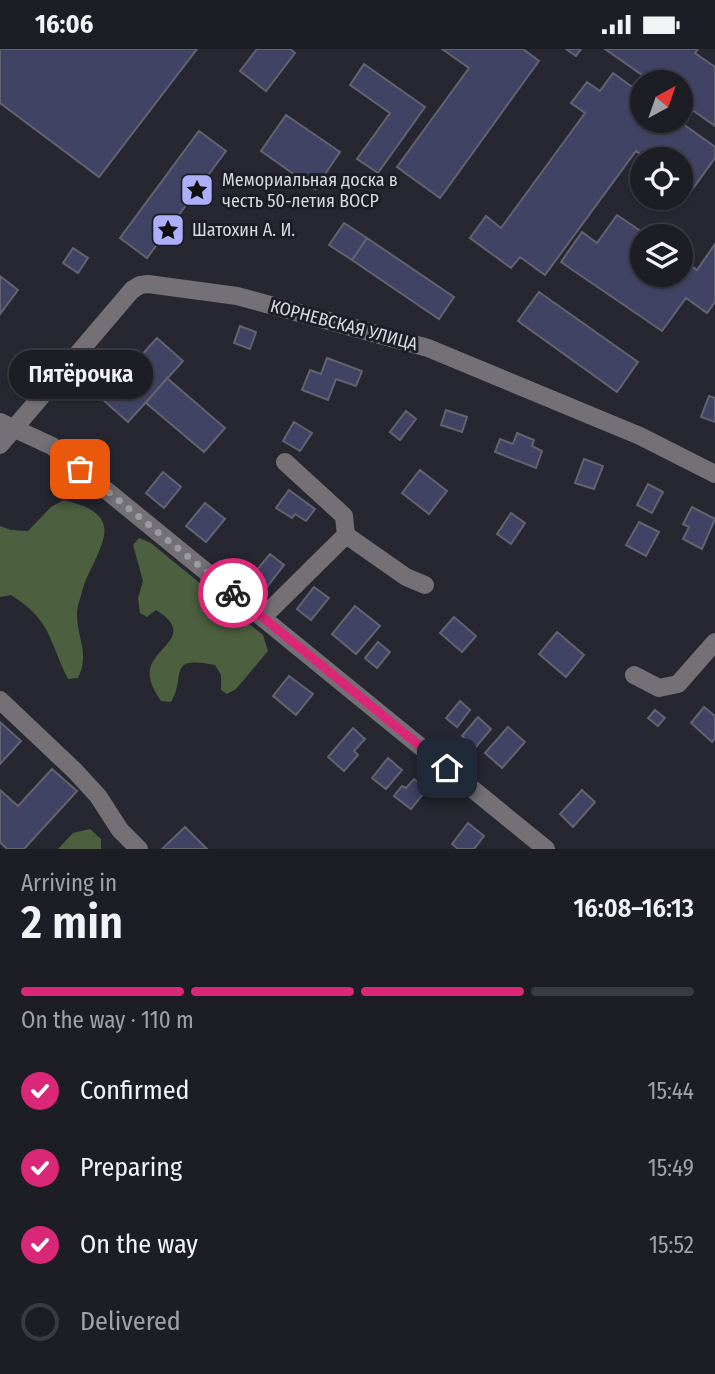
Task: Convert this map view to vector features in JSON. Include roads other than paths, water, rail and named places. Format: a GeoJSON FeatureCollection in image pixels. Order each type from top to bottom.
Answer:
{"type":"FeatureCollection","features":[{"type":"Feature","properties":{"kind":"street","name":"КОРНЕВСКАЯ УЛИЦА"},"geometry":{"type":"LineString","coordinates":[[0,445],[8,426],[132,290],[148,284],[237,296],[428,348],[640,436],[715,474]]}},
{"type":"Feature","properties":{"kind":"street"},"geometry":{"type":"LineString","coordinates":[[8,426],[52,446],[546,849]]}},
{"type":"Feature","properties":{"kind":"street"},"geometry":{"type":"LineString","coordinates":[[285,462],[344,516],[346,535],[405,577],[425,585]]}},
{"type":"Feature","properties":{"kind":"street"},"geometry":{"type":"LineString","coordinates":[[263,617],[346,535]]}},
{"type":"Feature","properties":{"kind":"street"},"geometry":{"type":"LineString","coordinates":[[634,675],[659,688],[678,684],[715,642]]}},
{"type":"Feature","properties":{"kind":"street"},"geometry":{"type":"LineString","coordinates":[[0,700],[98,796],[120,830],[139,849]]}},
{"type":"Feature","properties":{"kind":"place","name":"Мемориальная доска в честь 50-летия ВОСР"},"geometry":{"type":"Point","coordinates":[197,190]}},
{"type":"Feature","properties":{"kind":"place","name":"Шатохин А. И."},"geometry":{"type":"Point","coordinates":[168,230]}},
{"type":"Feature","properties":{"kind":"place","name":"Пятёрочка"},"geometry":{"type":"Point","coordinates":[80,469]}}]}
